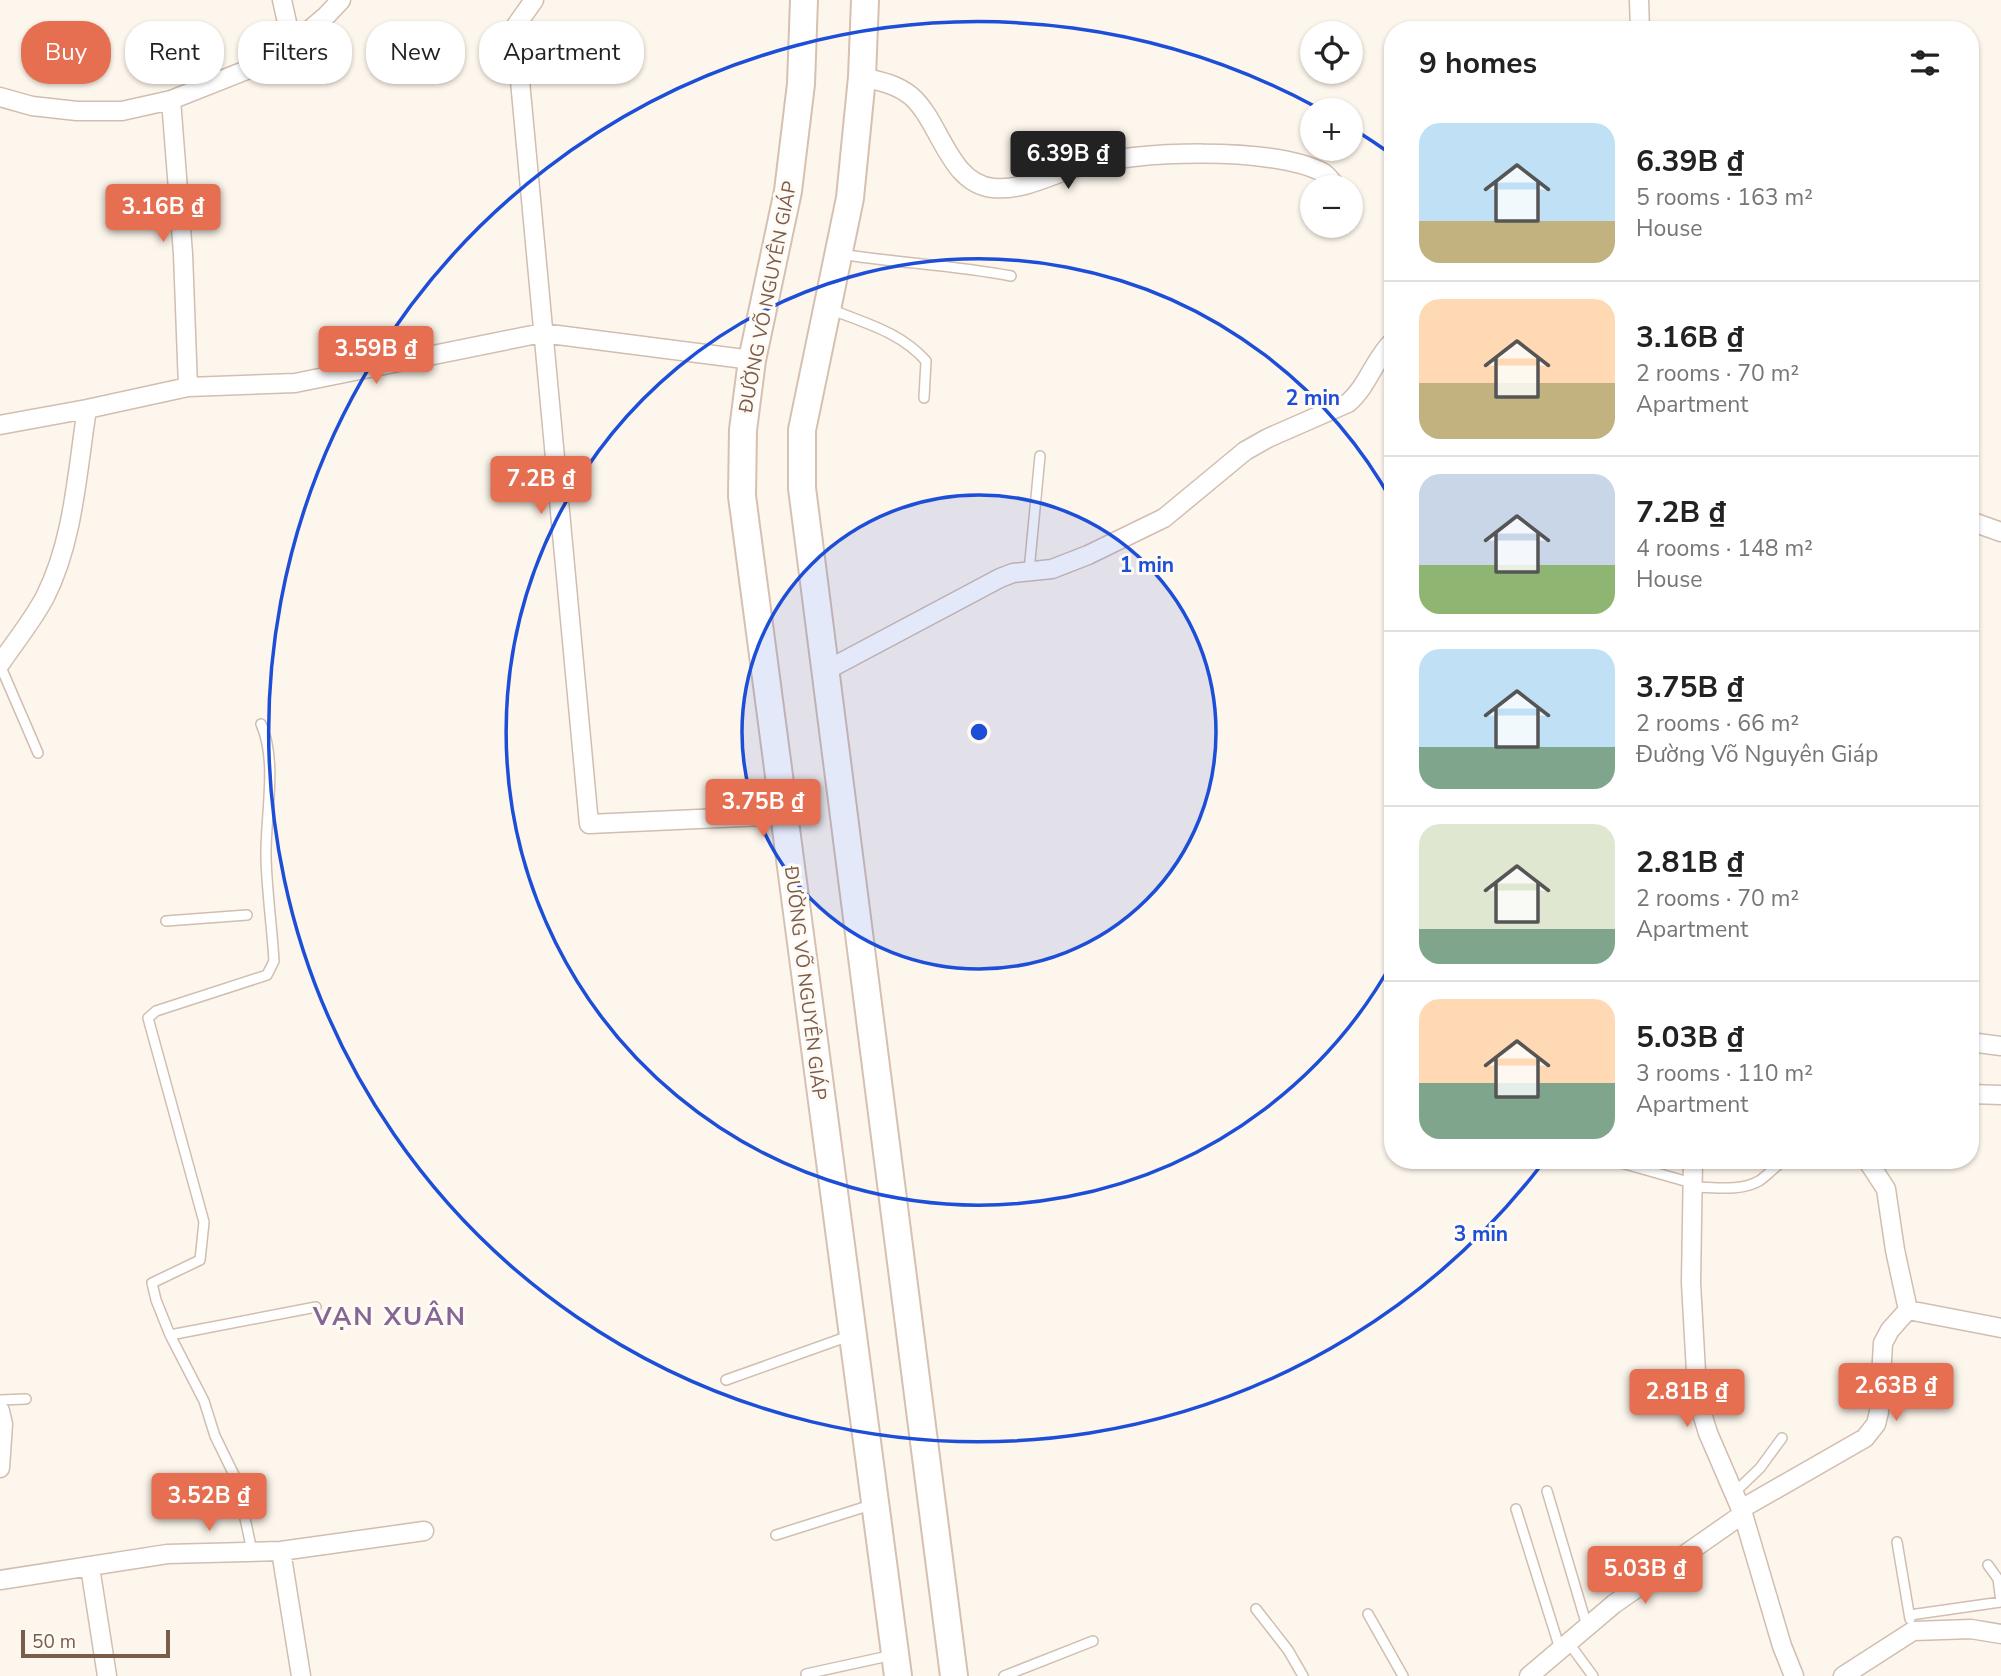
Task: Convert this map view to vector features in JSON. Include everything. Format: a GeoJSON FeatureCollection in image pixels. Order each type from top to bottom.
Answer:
{"type":"FeatureCollection","features":[{"type":"Feature","properties":{"kind":"main road","name":"ĐƯỜNG VÕ NGUYÊN GIÁP"},"geometry":{"type":"LineString","coordinates":[[804,0],[801,84],[788,191],[752,360],[743,430],[742,496],[896,1665]]}},
{"type":"Feature","properties":{"kind":"main road"},"geometry":{"type":"LineString","coordinates":[[865,0],[862,77],[850,198],[802,430],[802,488],[954,1676]]}},
{"type":"Feature","properties":{"kind":"street"},"geometry":{"type":"LineString","coordinates":[[282,0],[287,21]]}},
{"type":"Feature","properties":{"kind":"street"},"geometry":{"type":"LineString","coordinates":[[318,21],[341,0]]}},
{"type":"Feature","properties":{"kind":"street"},"geometry":{"type":"LineString","coordinates":[[534,0],[515,27],[589,824],[784,815]]}},
{"type":"Feature","properties":{"kind":"street"},"geometry":{"type":"LineString","coordinates":[[1640,0],[1640,21]]}},
{"type":"Feature","properties":{"kind":"street"},"geometry":{"type":"LineString","coordinates":[[0,97],[32,106],[78,111],[122,111],[171,100],[238,73]]}},
{"type":"Feature","properties":{"kind":"street"},"geometry":{"type":"LineString","coordinates":[[862,77],[893,84],[910,96],[925,111],[955,163],[975,182],[990,188],[1010,188],[1037,182],[1081,166],[1171,154],[1268,157],[1304,165],[1326,175]]}},
{"type":"Feature","properties":{"kind":"street"},"geometry":{"type":"LineString","coordinates":[[171,100],[183,254],[188,387]]}},
{"type":"Feature","properties":{"kind":"street"},"geometry":{"type":"LineString","coordinates":[[0,425],[188,387],[295,383],[542,333],[752,360]]}},
{"type":"Feature","properties":{"kind":"street"},"geometry":{"type":"LineString","coordinates":[[825,671],[1000,578],[1013,573],[1052,569],[1088,555],[1164,518],[1245,452],[1268,438],[1348,403],[1356,396],[1384,350]]}},
{"type":"Feature","properties":{"kind":"street"},"geometry":{"type":"LineString","coordinates":[[0,665],[44,599],[65,547],[87,409]]}},
{"type":"Feature","properties":{"kind":"street"},"geometry":{"type":"LineString","coordinates":[[1979,524],[2001,532]]}},
{"type":"Feature","properties":{"kind":"street"},"geometry":{"type":"LineString","coordinates":[[1979,1043],[2001,1046]]}},
{"type":"Feature","properties":{"kind":"street"},"geometry":{"type":"LineString","coordinates":[[1979,1094],[2001,1095]]}},
{"type":"Feature","properties":{"kind":"street"},"geometry":{"type":"LineString","coordinates":[[1693,1169],[1691,1283],[1700,1407],[1708,1433],[1739,1505],[1782,1646],[1794,1676]]}},
{"type":"Feature","properties":{"kind":"street"},"geometry":{"type":"LineString","coordinates":[[1873,1169],[1886,1189],[1908,1310]]}},
{"type":"Feature","properties":{"kind":"street"},"geometry":{"type":"LineString","coordinates":[[1908,1310],[2001,1328]]}},
{"type":"Feature","properties":{"kind":"street"},"geometry":{"type":"LineString","coordinates":[[1529,1676],[1587,1626],[1739,1505],[1865,1438],[1872,1431],[1879,1412],[1882,1343],[1908,1310]]}},
{"type":"Feature","properties":{"kind":"street"},"geometry":{"type":"LineString","coordinates":[[0,1411],[3,1424],[0,1468]]}},
{"type":"Feature","properties":{"kind":"street"},"geometry":{"type":"LineString","coordinates":[[0,1580],[167,1555],[281,1550],[424,1531]]}},
{"type":"Feature","properties":{"kind":"street"},"geometry":{"type":"LineString","coordinates":[[281,1550],[301,1676]]}},
{"type":"Feature","properties":{"kind":"street"},"geometry":{"type":"LineString","coordinates":[[90,1567],[107,1676]]}},
{"type":"Feature","properties":{"kind":"street"},"geometry":{"type":"LineString","coordinates":[[1843,1676],[1911,1623],[2001,1634]]}},
{"type":"Feature","properties":{"kind":"lane"},"geometry":{"type":"LineString","coordinates":[[839,254],[891,262],[954,266],[1011,276]]}},
{"type":"Feature","properties":{"kind":"lane"},"geometry":{"type":"LineString","coordinates":[[828,308],[897,335],[913,345],[926,361],[924,398]]}},
{"type":"Feature","properties":{"kind":"lane"},"geometry":{"type":"LineString","coordinates":[[1029,571],[1040,456]]}},
{"type":"Feature","properties":{"kind":"lane"},"geometry":{"type":"LineString","coordinates":[[0,665],[38,753]]}},
{"type":"Feature","properties":{"kind":"lane"},"geometry":{"type":"LineString","coordinates":[[252,1550],[237,1481],[215,1436],[204,1401],[170,1335],[152,1283],[200,1260],[204,1222],[148,1018],[156,1011],[267,975],[274,961],[267,913],[266,880],[270,755],[268,740],[261,724]]}},
{"type":"Feature","properties":{"kind":"lane"},"geometry":{"type":"LineString","coordinates":[[166,921],[247,915]]}},
{"type":"Feature","properties":{"kind":"lane"},"geometry":{"type":"LineString","coordinates":[[1640,1169],[1692,1185],[1739,1188],[1761,1180],[1774,1169]]}},
{"type":"Feature","properties":{"kind":"lane"},"geometry":{"type":"LineString","coordinates":[[170,1335],[316,1307]]}},
{"type":"Feature","properties":{"kind":"lane"},"geometry":{"type":"LineString","coordinates":[[726,1380],[853,1335]]}},
{"type":"Feature","properties":{"kind":"lane"},"geometry":{"type":"LineString","coordinates":[[0,1399],[26,1399]]}},
{"type":"Feature","properties":{"kind":"lane"},"geometry":{"type":"LineString","coordinates":[[1739,1505],[1759,1468],[1782,1438]]}},
{"type":"Feature","properties":{"kind":"lane"},"geometry":{"type":"LineString","coordinates":[[1547,1491],[1587,1626]]}},
{"type":"Feature","properties":{"kind":"lane"},"geometry":{"type":"LineString","coordinates":[[776,1535],[875,1504]]}},
{"type":"Feature","properties":{"kind":"lane"},"geometry":{"type":"LineString","coordinates":[[1516,1509],[1564,1646],[1593,1676]]}},
{"type":"Feature","properties":{"kind":"lane"},"geometry":{"type":"LineString","coordinates":[[1897,1542],[1911,1623],[2001,1602],[1997,1579],[1988,1565]]}},
{"type":"Feature","properties":{"kind":"lane"},"geometry":{"type":"LineString","coordinates":[[1256,1609],[1288,1650],[1303,1676]]}},
{"type":"Feature","properties":{"kind":"lane"},"geometry":{"type":"LineString","coordinates":[[1368,1614],[1403,1676]]}},
{"type":"Feature","properties":{"kind":"lane"},"geometry":{"type":"LineString","coordinates":[[1004,1676],[1093,1641]]}},
{"type":"Feature","properties":{"kind":"lane"},"geometry":{"type":"LineString","coordinates":[[806,1674],[896,1665]]}},
{"type":"Feature","properties":{"kind":"district","name":"VẠN XUÂN"},"geometry":{"type":"Point","coordinates":[390,1316]}}]}
